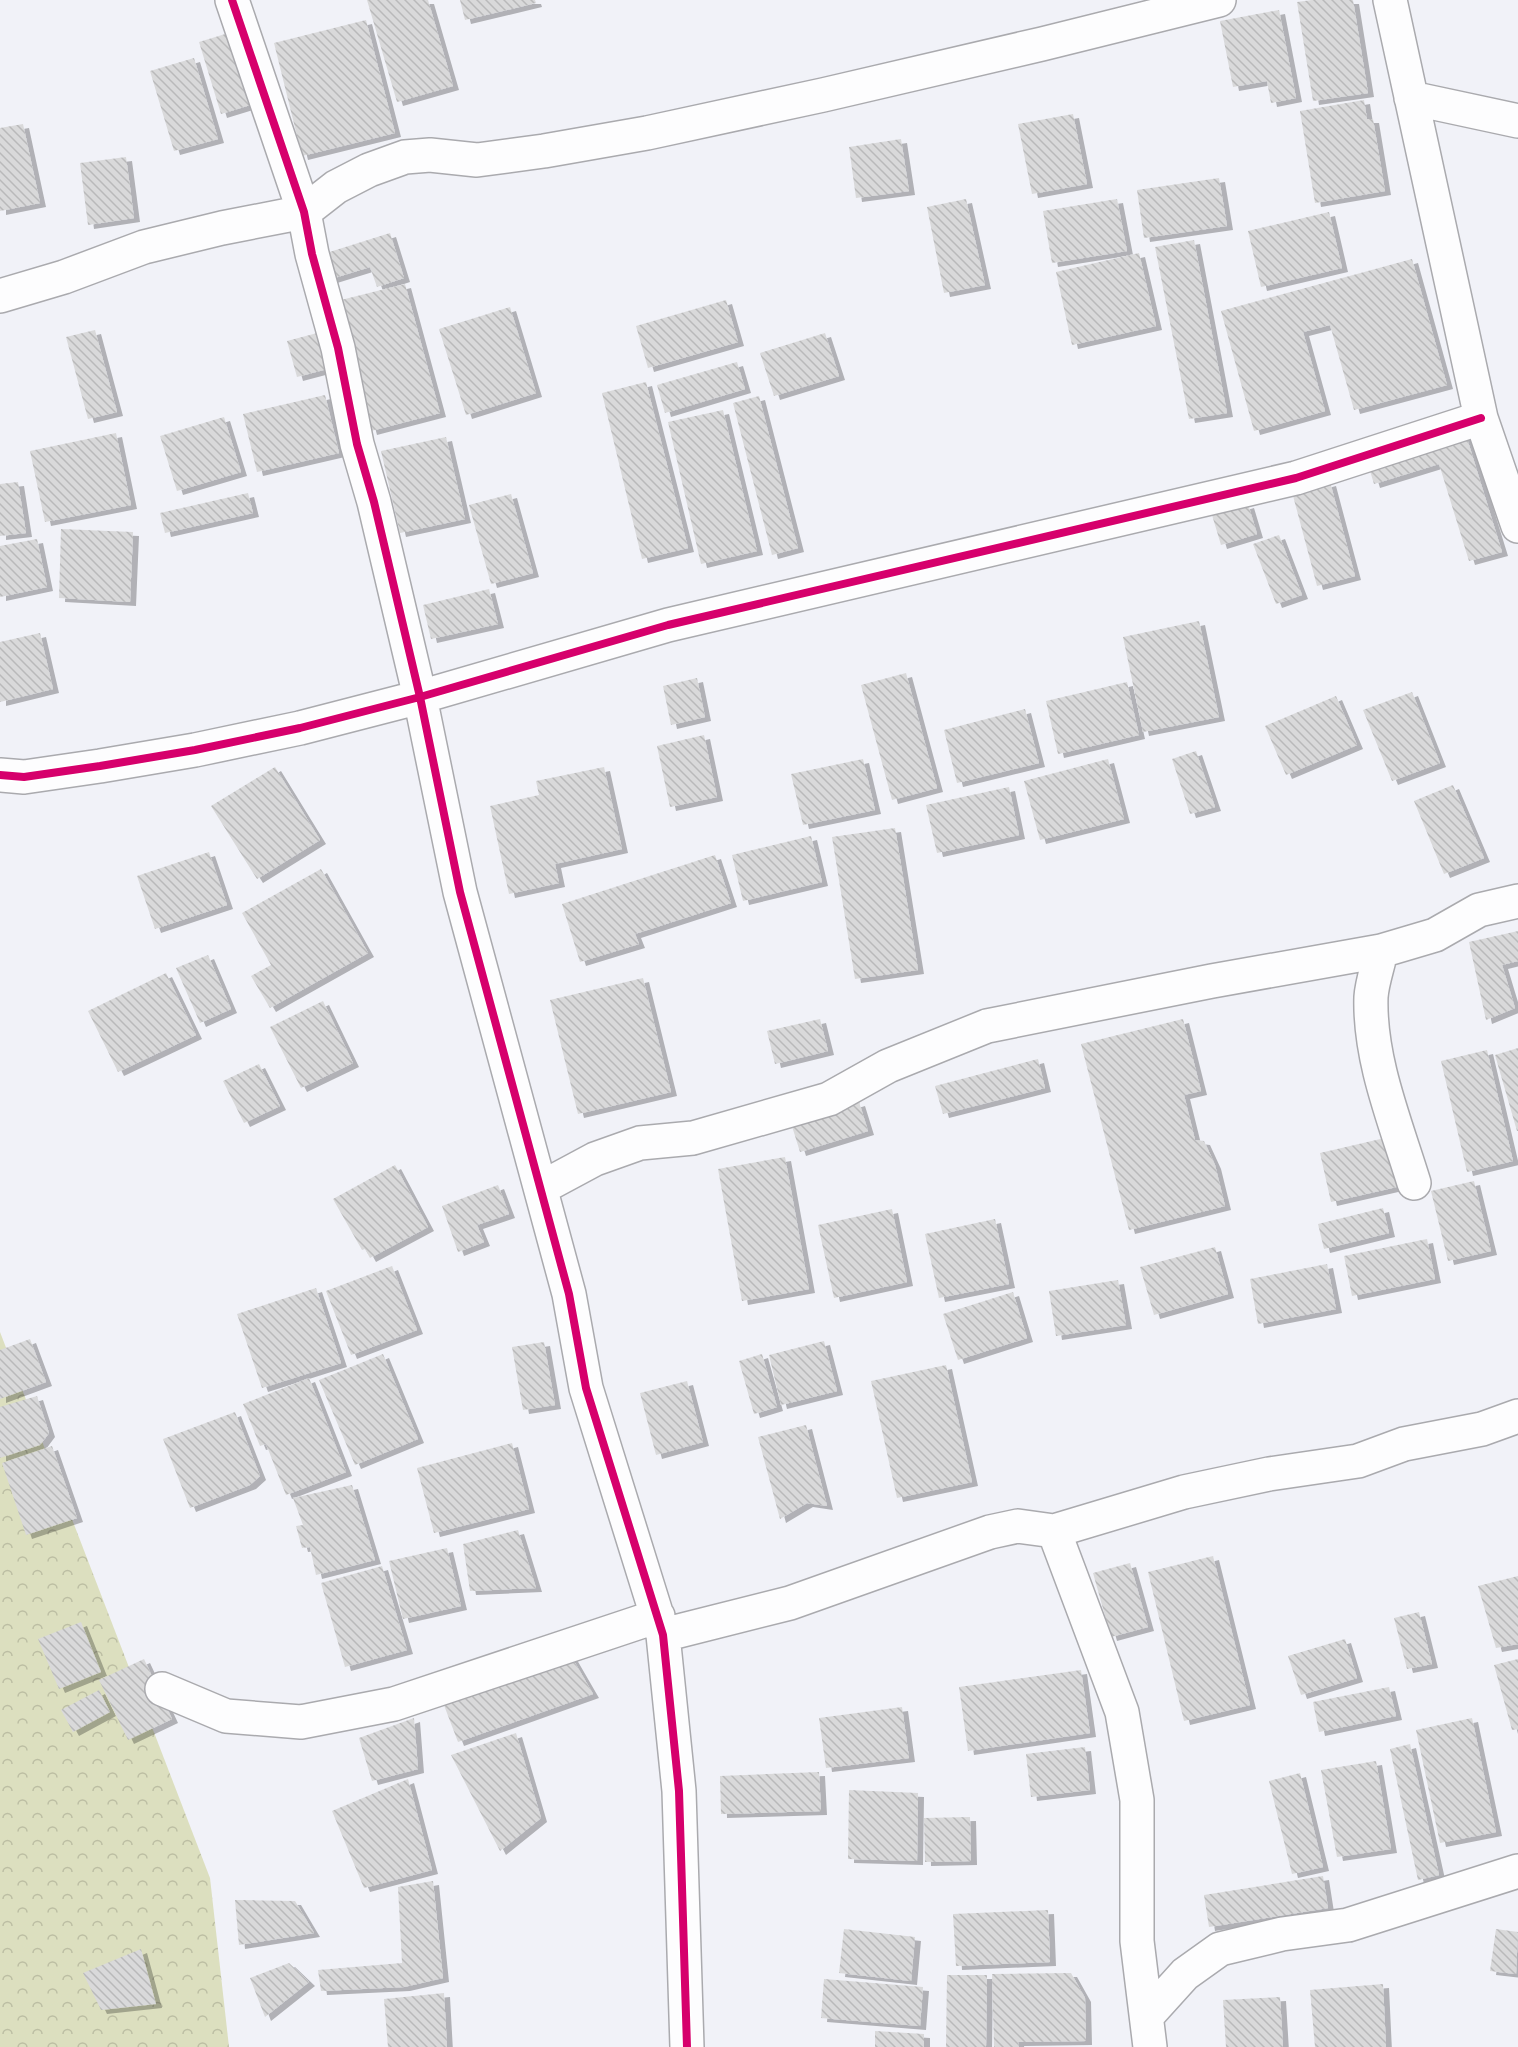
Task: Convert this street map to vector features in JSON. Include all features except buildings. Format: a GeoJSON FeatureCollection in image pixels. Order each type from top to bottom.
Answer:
{"type":"FeatureCollection","features":[{"type":"Feature","properties":{"kind":"street"},"geometry":{"type":"LineString","coordinates":[[232,0],[304,212],[312,254],[338,348],[357,444],[374,502],[420,697],[460,892],[569,1294],[586,1388],[661,1626],[679,1791],[687,2047]]}},
{"type":"Feature","properties":{"kind":"street"},"geometry":{"type":"LineString","coordinates":[[0,296],[63,277],[144,248],[222,228],[304,212],[336,187],[369,170],[405,157],[430,155],[477,160],[647,133],[915,74],[1219,0]]}},
{"type":"Feature","properties":{"kind":"street"},"geometry":{"type":"LineString","coordinates":[[1390,0],[1481,418],[1518,526]]}},
{"type":"Feature","properties":{"kind":"street"},"geometry":{"type":"LineString","coordinates":[[1411,98],[1518,121]]}},
{"type":"Feature","properties":{"kind":"street"},"geometry":{"type":"LineString","coordinates":[[0,775],[24,777],[195,750],[300,728],[420,697],[668,625],[1296,478],[1481,418]]}},
{"type":"Feature","properties":{"kind":"street"},"geometry":{"type":"LineString","coordinates":[[541,1188],[595,1159],[640,1143],[693,1137],[829,1099],[888,1066],[987,1026],[1212,981],[1381,951],[1435,935],[1479,910],[1518,901]]}},
{"type":"Feature","properties":{"kind":"street"},"geometry":{"type":"LineString","coordinates":[[1381,951],[1371,996],[1374,1038],[1382,1077],[1414,1183]]}},
{"type":"Feature","properties":{"kind":"street"},"geometry":{"type":"LineString","coordinates":[[162,1689],[226,1716],[301,1722],[394,1704],[661,1626],[790,1603],[990,1533],[1018,1526],[1054,1532],[1184,1492],[1269,1474],[1358,1461],[1404,1444],[1482,1429],[1518,1416]]}},
{"type":"Feature","properties":{"kind":"street"},"geometry":{"type":"LineString","coordinates":[[1054,1532],[1122,1712],[1137,1800],[1137,1941],[1149,2032]]}},
{"type":"Feature","properties":{"kind":"street"},"geometry":{"type":"LineString","coordinates":[[1149,2032],[1185,1974],[1220,1949],[1282,1934],[1348,1925],[1518,1871]]}},
{"type":"Feature","properties":{"kind":"green space"},"geometry":{"type":"Polygon","coordinates":[[[0,1332],[210,1878],[229,2047],[0,2047],[0,1332]]]}},
{"type":"Feature","properties":{"kind":"cycle path"},"geometry":{"type":"LineString","coordinates":[[232,0],[304,212],[312,254],[338,348],[357,444],[374,502],[420,697],[460,892],[569,1294],[586,1388],[663,1635],[679,1791],[687,2047]]}},
{"type":"Feature","properties":{"kind":"cycle path"},"geometry":{"type":"LineString","coordinates":[[0,775],[24,777],[100,766],[195,750],[300,728],[420,697],[668,625],[1296,478],[1481,418]]}}]}
